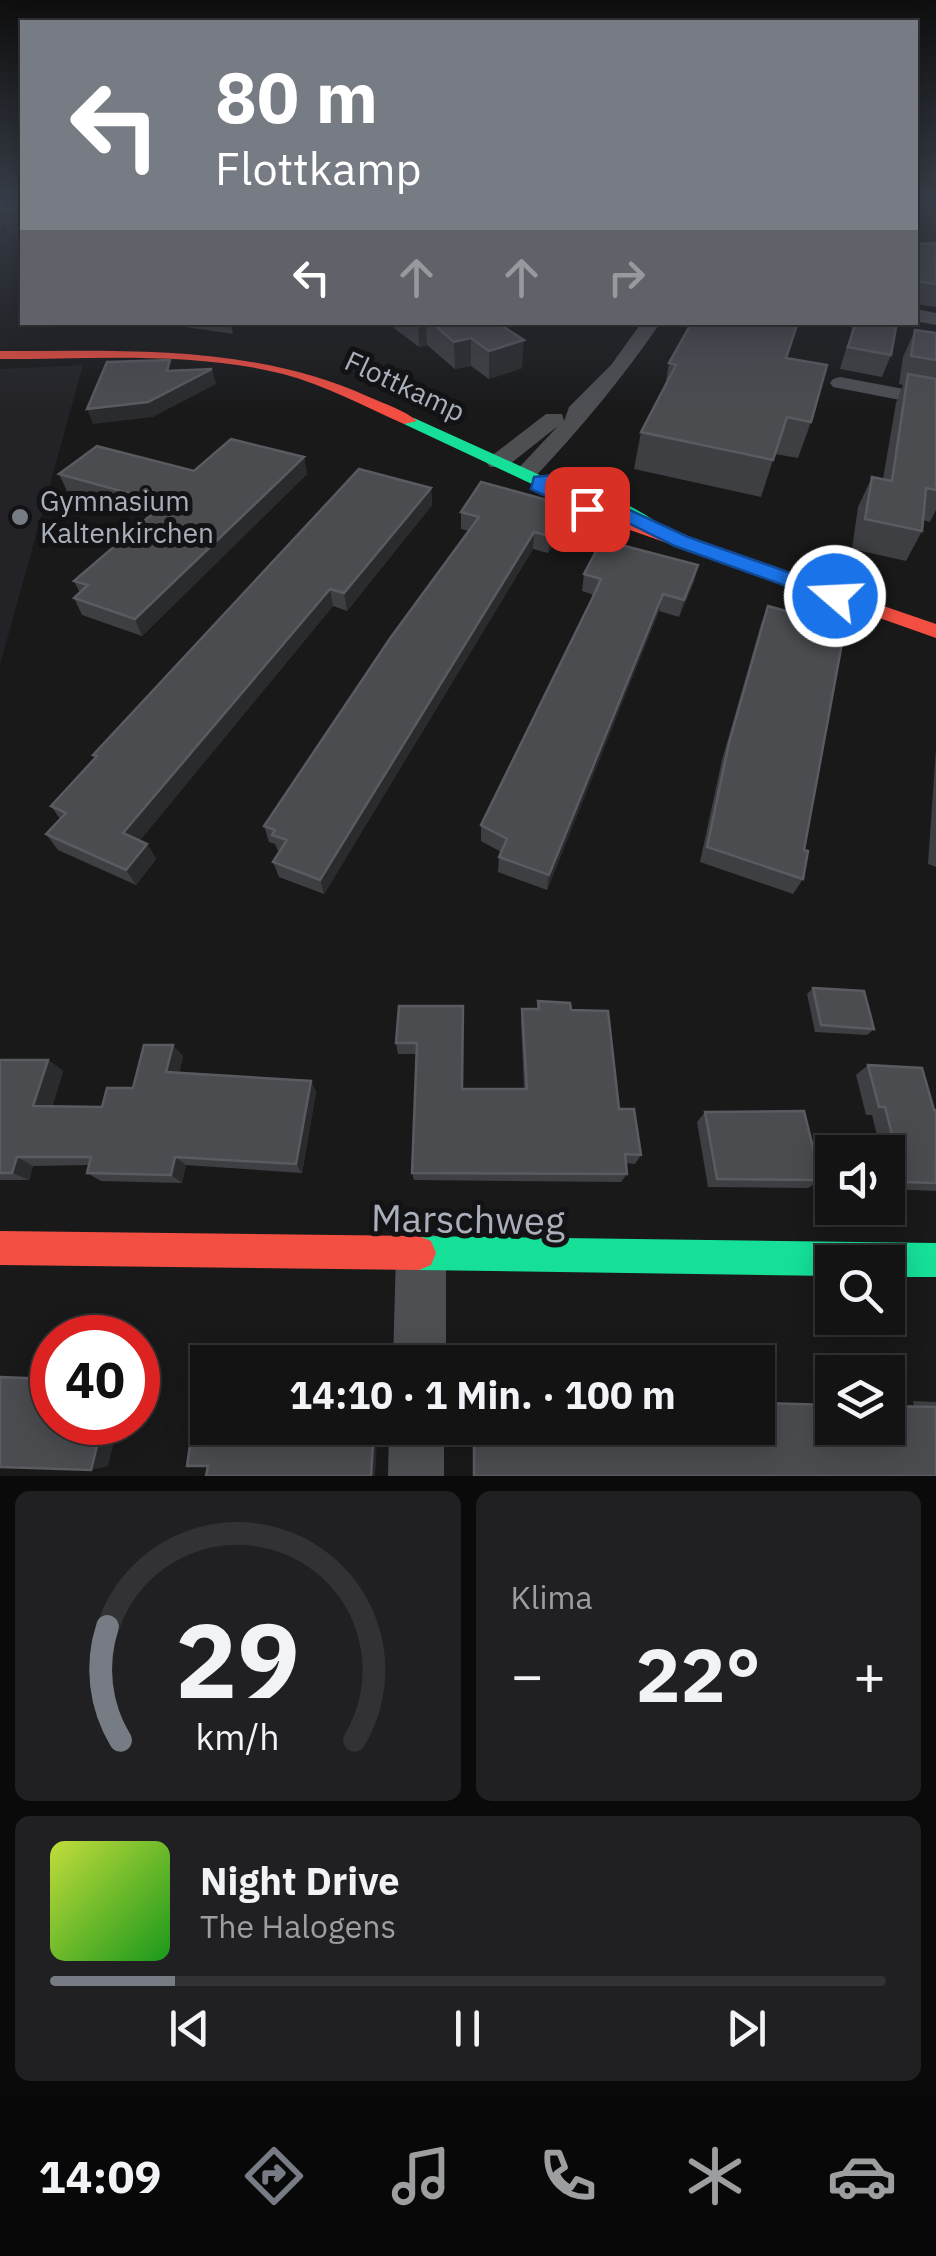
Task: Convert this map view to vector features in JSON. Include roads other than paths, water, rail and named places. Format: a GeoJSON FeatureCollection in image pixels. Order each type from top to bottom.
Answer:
{"type":"FeatureCollection","features":[{"type":"Feature","properties":{"kind":"street"},"geometry":{"type":"LineString","coordinates":[[532,478],[576,421],[577,412],[618,368],[650,325]]}},
{"type":"Feature","properties":{"kind":"street","name":"Flottkamp"},"geometry":{"type":"LineString","coordinates":[[0,355],[192,358],[273,368],[320,381],[532,478],[539,489],[612,520],[936,631]]}},
{"type":"Feature","properties":{"kind":"street"},"geometry":{"type":"LineString","coordinates":[[840,383],[936,401]]}},
{"type":"Feature","properties":{"kind":"street"},"geometry":{"type":"LineString","coordinates":[[498,462],[560,414],[577,412]]}},
{"type":"Feature","properties":{"kind":"street","name":"Marschweg"},"geometry":{"type":"LineString","coordinates":[[0,1248],[936,1260]]}},
{"type":"Feature","properties":{"kind":"street"},"geometry":{"type":"LineString","coordinates":[[418,1345],[421,1254]]}},
{"type":"Feature","properties":{"kind":"street"},"geometry":{"type":"LineString","coordinates":[[416,1476],[417,1445]]}},
{"type":"Feature","properties":{"kind":"place","name":"Gymnasium Kaltenkirchen"},"geometry":{"type":"Point","coordinates":[20,517]}}]}
